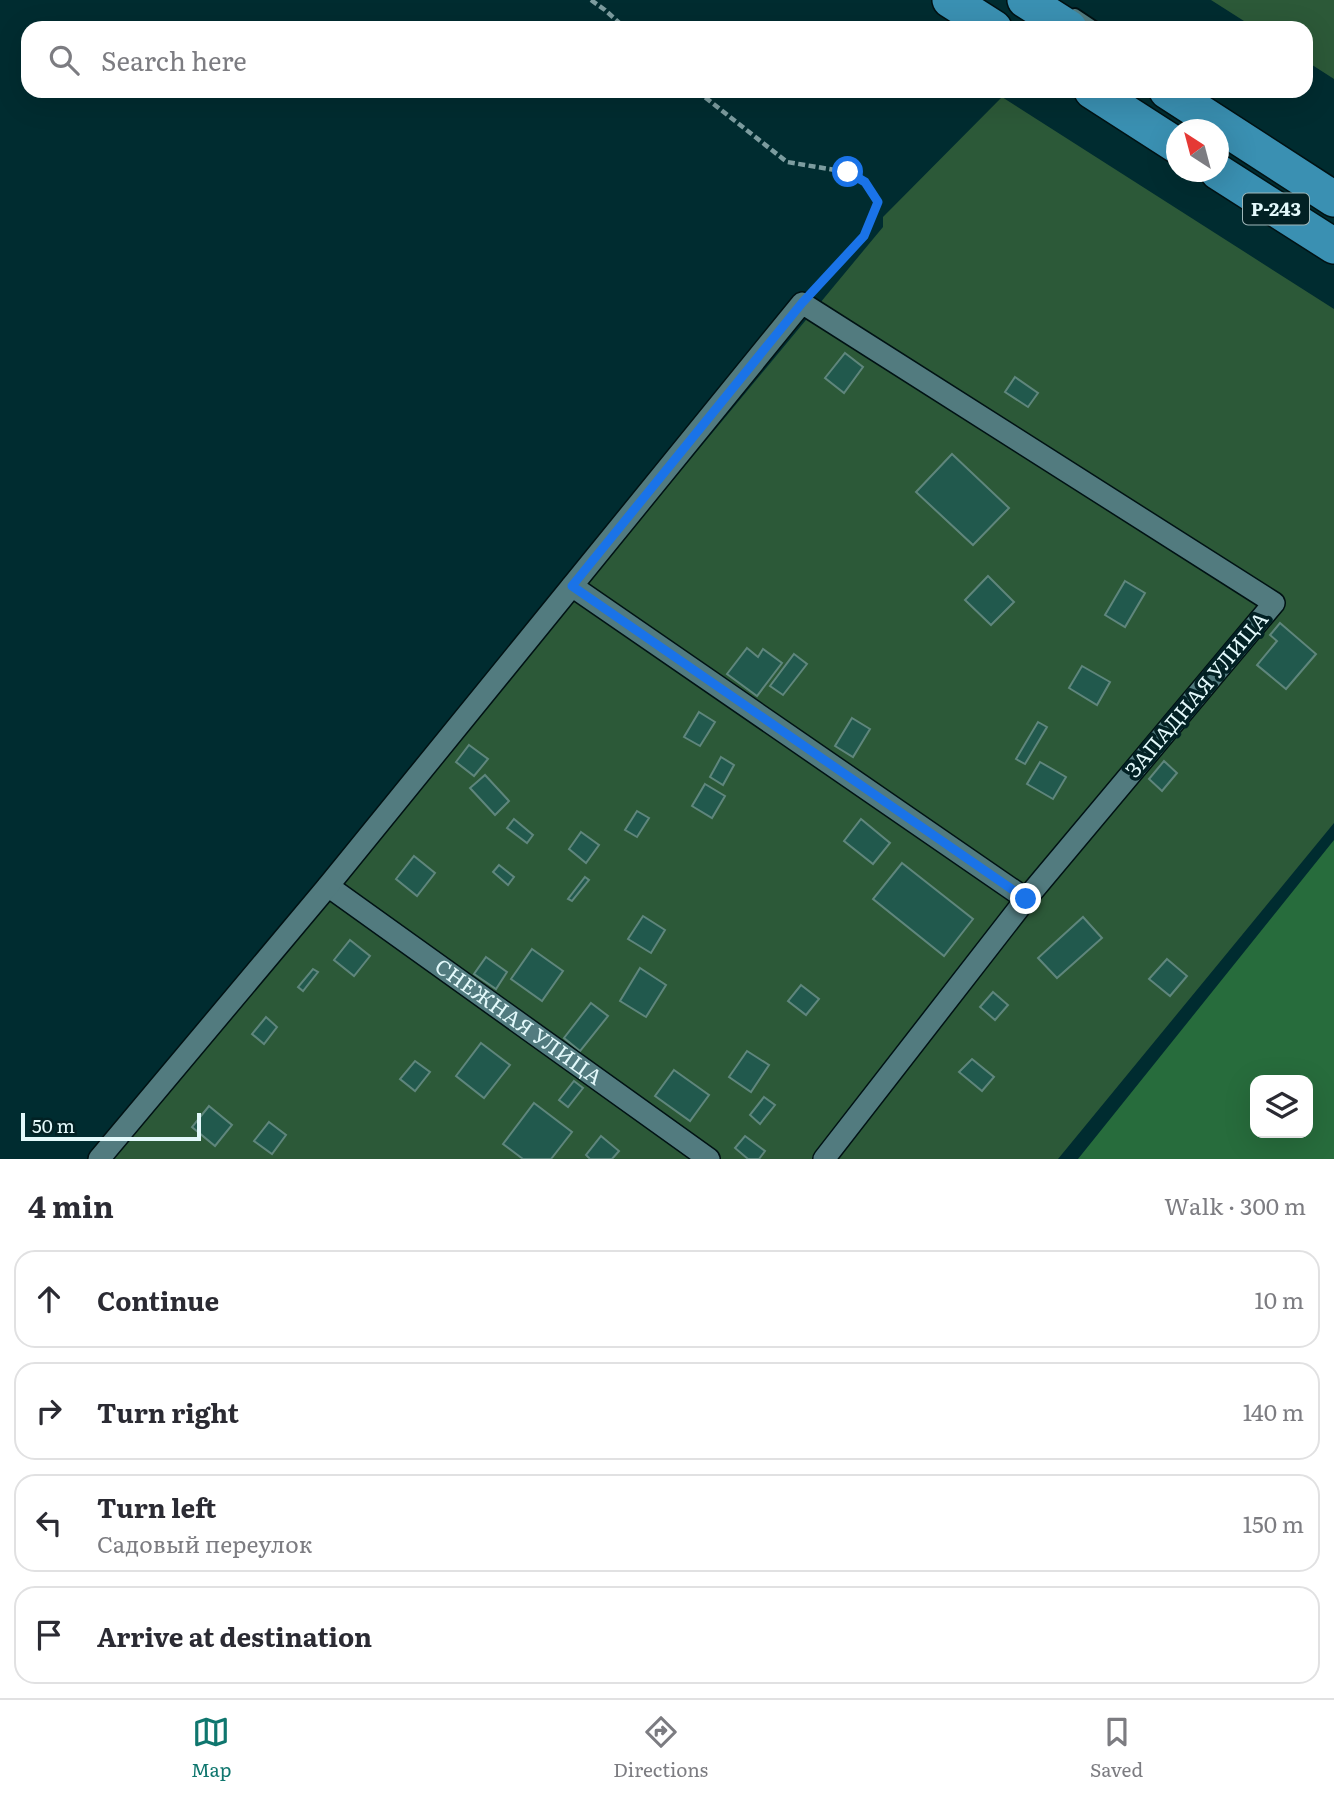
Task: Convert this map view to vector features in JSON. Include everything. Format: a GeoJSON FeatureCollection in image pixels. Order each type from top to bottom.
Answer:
{"type":"FeatureCollection","features":[{"type":"Feature","properties":{"kind":"highway"},"geometry":{"type":"LineString","coordinates":[[950,0],[983,21]]}},
{"type":"Feature","properties":{"kind":"highway"},"geometry":{"type":"LineString","coordinates":[[1025,0],[1066,18]]}},
{"type":"Feature","properties":{"kind":"highway"},"geometry":{"type":"LineString","coordinates":[[1103,98],[1166,138]]}},
{"type":"Feature","properties":{"kind":"highway","name":"Р-243"},"geometry":{"type":"LineString","coordinates":[[1178,98],[1334,198]]}},
{"type":"Feature","properties":{"kind":"highway","name":"Р-243"},"geometry":{"type":"LineString","coordinates":[[1229,179],[1334,246]]}},
{"type":"Feature","properties":{"kind":"street"},"geometry":{"type":"LineString","coordinates":[[99,1159],[328,886],[802,303]]}},
{"type":"Feature","properties":{"kind":"street","name":"ЗАПАДНАЯ УЛИЦА"},"geometry":{"type":"LineString","coordinates":[[802,303],[1274,603],[1026,899],[824,1159]]}},
{"type":"Feature","properties":{"kind":"street"},"geometry":{"type":"LineString","coordinates":[[572,586],[1026,899]]}},
{"type":"Feature","properties":{"kind":"street","name":"СНЕЖНАЯ УЛИЦА"},"geometry":{"type":"LineString","coordinates":[[328,886],[709,1159]]}},
{"type":"Feature","properties":{"kind":"lane"},"geometry":{"type":"LineString","coordinates":[[1301,165],[1334,190]]}},
{"type":"Feature","properties":{"kind":"path"},"geometry":{"type":"LineString","coordinates":[[591,0],[618,21]]}},
{"type":"Feature","properties":{"kind":"path"},"geometry":{"type":"LineString","coordinates":[[706,98],[787,162],[848,172],[865,182],[878,202],[864,236],[802,303]]}},
{"type":"Feature","properties":{"kind":"green space"},"geometry":{"type":"Polygon","coordinates":[[[1211,0],[1334,0],[1334,79],[1313,66],[1313,21],[1244,21],[1211,0]]]}},
{"type":"Feature","properties":{"kind":"green space"},"geometry":{"type":"Polygon","coordinates":[[[1004,98],[1334,309],[1334,823],[1058,1159],[110,1159],[883,227],[883,217],[1004,98]]]}},
{"type":"Feature","properties":{"kind":"green space"},"geometry":{"type":"Polygon","coordinates":[[[1334,840],[1334,1159],[1078,1159],[1334,840]]]}},
{"type":"Feature","properties":{"kind":"building"},"geometry":{"type":"Polygon","coordinates":[[[845,353],[863,367],[844,393],[825,378],[845,353]]]}},
{"type":"Feature","properties":{"kind":"building"},"geometry":{"type":"Polygon","coordinates":[[[1015,377],[1038,393],[1028,407],[1005,392],[1015,377]]]}},
{"type":"Feature","properties":{"kind":"building"},"geometry":{"type":"Polygon","coordinates":[[[952,454],[1009,508],[973,545],[916,492],[952,454]]]}},
{"type":"Feature","properties":{"kind":"building"},"geometry":{"type":"Polygon","coordinates":[[[988,576],[1014,602],[991,625],[965,600],[988,576]]]}},
{"type":"Feature","properties":{"kind":"building"},"geometry":{"type":"Polygon","coordinates":[[[1125,581],[1145,593],[1125,627],[1105,615],[1125,581]]]}},
{"type":"Feature","properties":{"kind":"building"},"geometry":{"type":"Polygon","coordinates":[[[1280,623],[1316,654],[1286,689],[1257,665],[1277,641],[1270,635],[1280,623]]]}},
{"type":"Feature","properties":{"kind":"building"},"geometry":{"type":"Polygon","coordinates":[[[747,648],[758,657],[763,649],[782,663],[757,696],[727,674],[747,648]]]}},
{"type":"Feature","properties":{"kind":"building"},"geometry":{"type":"Polygon","coordinates":[[[794,654],[807,664],[783,695],[770,686],[794,654]]]}},
{"type":"Feature","properties":{"kind":"building"},"geometry":{"type":"Polygon","coordinates":[[[1082,666],[1110,682],[1097,705],[1069,688],[1082,666]]]}},
{"type":"Feature","properties":{"kind":"building"},"geometry":{"type":"Polygon","coordinates":[[[699,712],[715,722],[700,746],[684,737],[699,712]]]}},
{"type":"Feature","properties":{"kind":"building"},"geometry":{"type":"Polygon","coordinates":[[[852,718],[870,729],[853,757],[835,746],[852,718]]]}},
{"type":"Feature","properties":{"kind":"building"},"geometry":{"type":"Polygon","coordinates":[[[1038,722],[1047,727],[1025,764],[1016,759],[1038,722]]]}},
{"type":"Feature","properties":{"kind":"building"},"geometry":{"type":"Polygon","coordinates":[[[469,745],[488,759],[474,776],[456,762],[469,745]]]}},
{"type":"Feature","properties":{"kind":"building"},"geometry":{"type":"Polygon","coordinates":[[[721,757],[734,765],[723,785],[710,777],[721,757]]]}},
{"type":"Feature","properties":{"kind":"building"},"geometry":{"type":"Polygon","coordinates":[[[1164,761],[1177,773],[1162,791],[1149,779],[1164,761]]]}},
{"type":"Feature","properties":{"kind":"building"},"geometry":{"type":"Polygon","coordinates":[[[1040,762],[1066,777],[1053,799],[1027,784],[1040,762]]]}},
{"type":"Feature","properties":{"kind":"building"},"geometry":{"type":"Polygon","coordinates":[[[485,775],[509,801],[495,815],[470,788],[485,775]]]}},
{"type":"Feature","properties":{"kind":"building"},"geometry":{"type":"Polygon","coordinates":[[[705,784],[725,796],[712,818],[692,806],[705,784]]]}},
{"type":"Feature","properties":{"kind":"building"},"geometry":{"type":"Polygon","coordinates":[[[637,811],[649,818],[637,837],[625,830],[637,811]]]}},
{"type":"Feature","properties":{"kind":"building"},"geometry":{"type":"Polygon","coordinates":[[[514,819],[533,835],[527,843],[507,828],[514,819]]]}},
{"type":"Feature","properties":{"kind":"building"},"geometry":{"type":"Polygon","coordinates":[[[861,819],[890,843],[873,864],[844,841],[861,819]]]}},
{"type":"Feature","properties":{"kind":"building"},"geometry":{"type":"Polygon","coordinates":[[[581,832],[599,845],[586,863],[569,849],[581,832]]]}},
{"type":"Feature","properties":{"kind":"building"},"geometry":{"type":"Polygon","coordinates":[[[414,856],[435,873],[417,896],[396,879],[414,856]]]}},
{"type":"Feature","properties":{"kind":"building"},"geometry":{"type":"Polygon","coordinates":[[[902,863],[973,919],[944,956],[873,899],[902,863]]]}},
{"type":"Feature","properties":{"kind":"building"},"geometry":{"type":"Polygon","coordinates":[[[499,865],[514,877],[508,885],[493,872],[499,865]]]}},
{"type":"Feature","properties":{"kind":"building"},"geometry":{"type":"Polygon","coordinates":[[[585,877],[589,880],[572,901],[568,899],[585,877]]]}},
{"type":"Feature","properties":{"kind":"building"},"geometry":{"type":"Polygon","coordinates":[[[643,916],[665,930],[651,953],[628,939],[643,916]]]}},
{"type":"Feature","properties":{"kind":"building"},"geometry":{"type":"Polygon","coordinates":[[[1083,917],[1102,938],[1057,978],[1038,958],[1083,917]]]}},
{"type":"Feature","properties":{"kind":"building"},"geometry":{"type":"Polygon","coordinates":[[[350,940],[370,956],[354,976],[334,960],[350,940]]]}},
{"type":"Feature","properties":{"kind":"building"},"geometry":{"type":"Polygon","coordinates":[[[532,949],[563,971],[542,1001],[511,979],[532,949]]]}},
{"type":"Feature","properties":{"kind":"building"},"geometry":{"type":"Polygon","coordinates":[[[486,957],[507,972],[496,989],[474,974],[486,957]]]}},
{"type":"Feature","properties":{"kind":"building"},"geometry":{"type":"Polygon","coordinates":[[[1167,959],[1187,976],[1170,996],[1149,979],[1167,959]]]}},
{"type":"Feature","properties":{"kind":"building"},"geometry":{"type":"Polygon","coordinates":[[[640,968],[666,985],[646,1017],[620,1001],[640,968]]]}},
{"type":"Feature","properties":{"kind":"building"},"geometry":{"type":"Polygon","coordinates":[[[313,969],[318,972],[303,991],[298,987],[313,969]]]}},
{"type":"Feature","properties":{"kind":"building"},"geometry":{"type":"Polygon","coordinates":[[[801,985],[819,999],[806,1015],[788,1001],[801,985]]]}},
{"type":"Feature","properties":{"kind":"building"},"geometry":{"type":"Polygon","coordinates":[[[993,992],[1008,1005],[995,1020],[980,1007],[993,992]]]}},
{"type":"Feature","properties":{"kind":"building"},"geometry":{"type":"Polygon","coordinates":[[[591,1003],[608,1016],[580,1051],[564,1038],[591,1003]]]}},
{"type":"Feature","properties":{"kind":"building"},"geometry":{"type":"Polygon","coordinates":[[[266,1017],[277,1027],[264,1044],[252,1034],[266,1017]]]}},
{"type":"Feature","properties":{"kind":"building"},"geometry":{"type":"Polygon","coordinates":[[[481,1043],[510,1065],[484,1098],[456,1076],[481,1043]]]}},
{"type":"Feature","properties":{"kind":"building"},"geometry":{"type":"Polygon","coordinates":[[[747,1051],[769,1065],[751,1092],[729,1077],[747,1051]]]}},
{"type":"Feature","properties":{"kind":"building"},"geometry":{"type":"Polygon","coordinates":[[[972,1059],[994,1077],[982,1091],[959,1072],[972,1059]]]}},
{"type":"Feature","properties":{"kind":"building"},"geometry":{"type":"Polygon","coordinates":[[[415,1061],[430,1072],[415,1091],[400,1079],[415,1061]]]}},
{"type":"Feature","properties":{"kind":"building"},"geometry":{"type":"Polygon","coordinates":[[[674,1070],[709,1095],[690,1121],[655,1096],[674,1070]]]}},
{"type":"Feature","properties":{"kind":"building"},"geometry":{"type":"Polygon","coordinates":[[[574,1081],[583,1088],[568,1107],[559,1100],[574,1081]]]}},
{"type":"Feature","properties":{"kind":"building"},"geometry":{"type":"Polygon","coordinates":[[[764,1097],[775,1105],[760,1124],[750,1115],[764,1097]]]}},
{"type":"Feature","properties":{"kind":"building"},"geometry":{"type":"Polygon","coordinates":[[[534,1103],[572,1132],[551,1159],[523,1159],[503,1144],[534,1103]]]}},
{"type":"Feature","properties":{"kind":"building"},"geometry":{"type":"Polygon","coordinates":[[[209,1106],[232,1125],[215,1146],[192,1127],[209,1106]]]}},
{"type":"Feature","properties":{"kind":"building"},"geometry":{"type":"Polygon","coordinates":[[[269,1122],[286,1135],[272,1154],[254,1141],[269,1122]]]}},
{"type":"Feature","properties":{"kind":"building"},"geometry":{"type":"Polygon","coordinates":[[[601,1136],[619,1151],[612,1159],[590,1159],[586,1155],[601,1136]]]}},
{"type":"Feature","properties":{"kind":"building"},"geometry":{"type":"Polygon","coordinates":[[[745,1136],[765,1151],[759,1159],[748,1159],[735,1148],[745,1136]]]}},
{"type":"Feature","properties":{"kind":"route"},"geometry":{"type":"LineString","coordinates":[[848,172],[865,182],[878,202],[864,236],[802,303],[572,586],[1026,899]]}}]}
